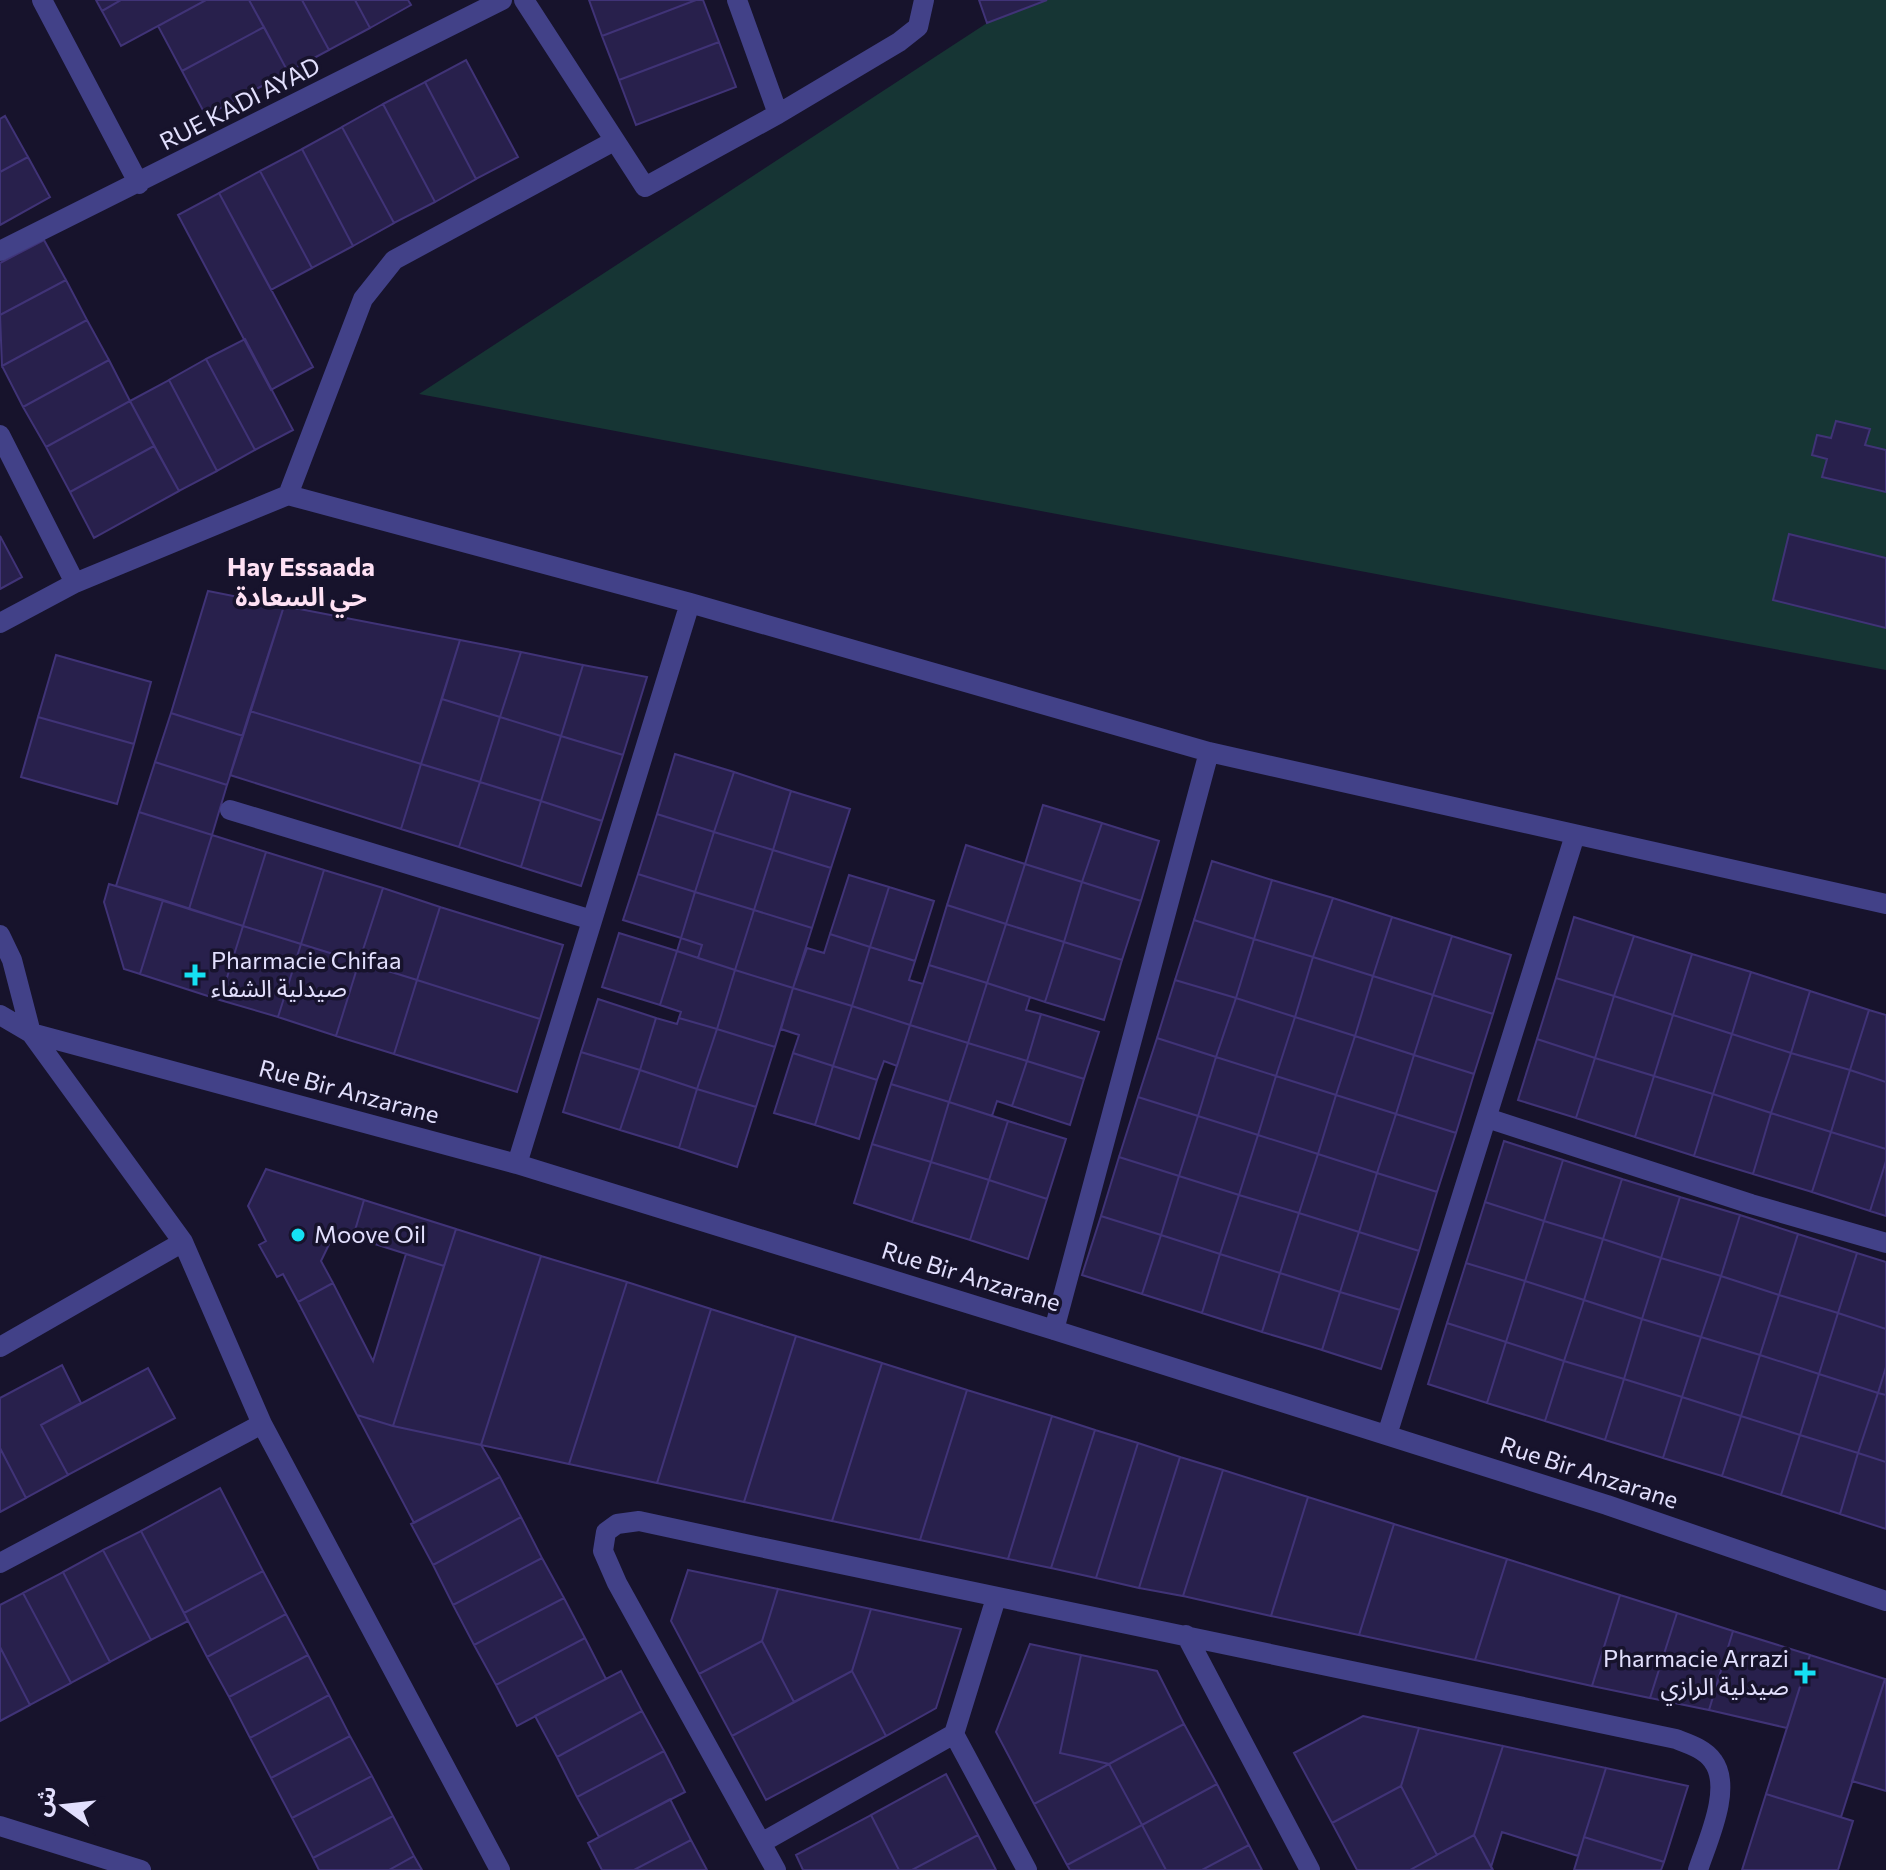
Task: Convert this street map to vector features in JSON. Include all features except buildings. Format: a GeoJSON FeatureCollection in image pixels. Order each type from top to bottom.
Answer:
{"type":"FeatureCollection","features":[{"type":"Feature","properties":{"kind":"street"},"geometry":{"type":"LineString","coordinates":[[42,0],[139,184]]}},
{"type":"Feature","properties":{"kind":"street","name":"RUE KADI AYAD"},"geometry":{"type":"LineString","coordinates":[[0,251],[502,0]]}},
{"type":"Feature","properties":{"kind":"street"},"geometry":{"type":"LineString","coordinates":[[524,0],[645,187],[778,114],[908,34],[918,27],[924,0]]}},
{"type":"Feature","properties":{"kind":"street"},"geometry":{"type":"LineString","coordinates":[[737,0],[778,114]]}},
{"type":"Feature","properties":{"kind":"street"},"geometry":{"type":"LineString","coordinates":[[288,495],[363,299],[394,260],[614,141]]}},
{"type":"Feature","properties":{"kind":"street"},"geometry":{"type":"LineString","coordinates":[[0,435],[75,583]]}},
{"type":"Feature","properties":{"kind":"street"},"geometry":{"type":"LineString","coordinates":[[0,623],[75,583],[288,495],[690,603],[1209,752],[1886,904]]}},
{"type":"Feature","properties":{"kind":"street"},"geometry":{"type":"LineString","coordinates":[[517,1164],[690,603]]}},
{"type":"Feature","properties":{"kind":"street"},"geometry":{"type":"LineString","coordinates":[[1054,1330],[1209,752]]}},
{"type":"Feature","properties":{"kind":"street"},"geometry":{"type":"LineString","coordinates":[[230,810],[592,920]]}},
{"type":"Feature","properties":{"kind":"street"},"geometry":{"type":"LineString","coordinates":[[1387,1435],[1575,835]]}},
{"type":"Feature","properties":{"kind":"street"},"geometry":{"type":"LineString","coordinates":[[0,935],[12,960],[31,1033],[183,1242],[262,1424],[500,1870]]}},
{"type":"Feature","properties":{"kind":"street"},"geometry":{"type":"LineString","coordinates":[[0,1015],[31,1033]]}},
{"type":"Feature","properties":{"kind":"street","name":"Rue Bir Anzarane"},"geometry":{"type":"LineString","coordinates":[[31,1033],[517,1164],[1607,1505],[1886,1601]]}},
{"type":"Feature","properties":{"kind":"street"},"geometry":{"type":"LineString","coordinates":[[1487,1118],[1751,1204],[1886,1243]]}},
{"type":"Feature","properties":{"kind":"street"},"geometry":{"type":"LineString","coordinates":[[0,1347],[183,1242]]}},
{"type":"Feature","properties":{"kind":"street"},"geometry":{"type":"LineString","coordinates":[[0,1563],[262,1424]]}},
{"type":"Feature","properties":{"kind":"street"},"geometry":{"type":"LineString","coordinates":[[776,1870],[617,1583],[603,1551],[606,1532],[617,1524],[639,1521],[1676,1739],[1701,1750],[1715,1762],[1722,1788],[1698,1870]]}},
{"type":"Feature","properties":{"kind":"street"},"geometry":{"type":"LineString","coordinates":[[761,1843],[954,1734],[996,1598]]}},
{"type":"Feature","properties":{"kind":"street"},"geometry":{"type":"LineString","coordinates":[[1186,1635],[1310,1870]]}},
{"type":"Feature","properties":{"kind":"street"},"geometry":{"type":"LineString","coordinates":[[954,1734],[1027,1870]]}},
{"type":"Feature","properties":{"kind":"street"},"geometry":{"type":"LineString","coordinates":[[0,1826],[141,1870]]}},
{"type":"Feature","properties":{"kind":"green space"},"geometry":{"type":"Polygon","coordinates":[[[1047,0],[1886,0],[1886,670],[419,394],[987,23],[1047,0]]]}},
{"type":"Feature","properties":{"kind":"place","name":"Pharmacie Chifaa صيدلية الشفاء"},"geometry":{"type":"Point","coordinates":[195,975]}},
{"type":"Feature","properties":{"kind":"place","name":"Moove Oil"},"geometry":{"type":"Point","coordinates":[298,1235]}},
{"type":"Feature","properties":{"kind":"place","name":"Pharmacie Arrazi صيدلية الرازي"},"geometry":{"type":"Point","coordinates":[1805,1673]}},
{"type":"Feature","properties":{"kind":"district","name":"Hay Essaada حي السعادة"},"geometry":{"type":"Point","coordinates":[301,582]}}]}
